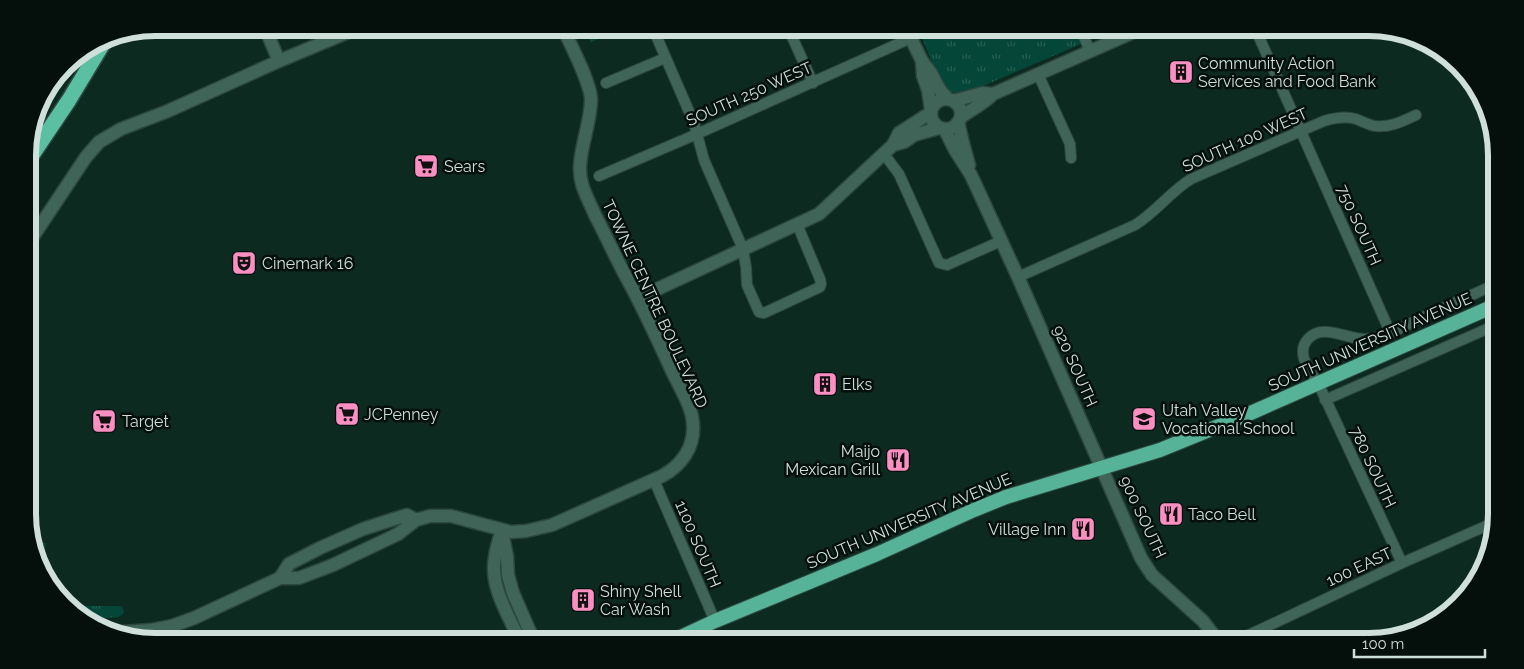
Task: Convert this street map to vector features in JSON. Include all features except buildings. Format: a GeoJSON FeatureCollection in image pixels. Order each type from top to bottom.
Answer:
{"type":"FeatureCollection","features":[{"type":"Feature","properties":{"kind":"highway"},"geometry":{"type":"LineString","coordinates":[[37,147],[98,51]]}},
{"type":"Feature","properties":{"kind":"highway","name":"SOUTH UNIVERSITY AVENUE"},"geometry":{"type":"LineString","coordinates":[[690,633],[877,554],[974,510],[1014,495],[1160,450],[1488,309]]}},
{"type":"Feature","properties":{"kind":"street"},"geometry":{"type":"LineString","coordinates":[[268,36],[279,61]]}},
{"type":"Feature","properties":{"kind":"street"},"geometry":{"type":"LineString","coordinates":[[37,231],[86,157],[99,142],[121,130],[339,36]]}},
{"type":"Feature","properties":{"kind":"street","name":"TOWNE CENTRE BOULEVARD"},"geometry":{"type":"LineString","coordinates":[[140,631],[181,623],[280,578],[289,564],[325,546],[354,533],[407,515],[416,520],[430,516],[451,516],[511,532],[526,532],[545,528],[654,480],[673,469],[682,461],[691,442],[693,425],[687,403],[638,298],[584,191],[581,181],[582,157],[591,98],[588,85],[567,36]]}},
{"type":"Feature","properties":{"kind":"street"},"geometry":{"type":"LineString","coordinates":[[657,36],[698,134],[704,160],[743,249],[747,285],[759,312],[764,313],[820,287],[821,284],[798,224]]}},
{"type":"Feature","properties":{"kind":"street"},"geometry":{"type":"LineString","coordinates":[[792,36],[813,82]]}},
{"type":"Feature","properties":{"kind":"street","name":"SOUTH 250 WEST"},"geometry":{"type":"LineString","coordinates":[[599,176],[813,82],[903,36]]}},
{"type":"Feature","properties":{"kind":"street"},"geometry":{"type":"LineString","coordinates":[[910,36],[922,61],[931,72],[940,90],[959,108],[963,143],[971,175]]}},
{"type":"Feature","properties":{"kind":"street"},"geometry":{"type":"LineString","coordinates":[[1083,36],[1090,51]]}},
{"type":"Feature","properties":{"kind":"street"},"geometry":{"type":"LineString","coordinates":[[638,298],[819,214],[889,150],[914,135],[951,129],[968,112],[987,102],[993,94],[1125,36]]}},
{"type":"Feature","properties":{"kind":"street","name":"750 SOUTH"},"geometry":{"type":"LineString","coordinates":[[1259,36],[1390,332]]}},
{"type":"Feature","properties":{"kind":"street"},"geometry":{"type":"LineString","coordinates":[[606,83],[666,58]]}},
{"type":"Feature","properties":{"kind":"street"},"geometry":{"type":"LineString","coordinates":[[922,61],[931,119],[934,124],[942,129],[971,175]]}},
{"type":"Feature","properties":{"kind":"street"},"geometry":{"type":"LineString","coordinates":[[1038,74],[1070,144],[1071,158]]}},
{"type":"Feature","properties":{"kind":"street"},"geometry":{"type":"LineString","coordinates":[[889,150],[899,134],[931,111],[932,106],[939,100],[950,100],[983,93],[993,94]]}},
{"type":"Feature","properties":{"kind":"street","name":"SOUTH 100 WEST"},"geometry":{"type":"LineString","coordinates":[[1018,277],[1135,225],[1148,217],[1174,191],[1191,179],[1301,130],[1332,118],[1353,118],[1374,126],[1384,126],[1397,124],[1416,115]]}},
{"type":"Feature","properties":{"kind":"street"},"geometry":{"type":"LineString","coordinates":[[889,150],[939,263],[947,265],[1002,241]]}},
{"type":"Feature","properties":{"kind":"street","name":"920 SOUTH"},"geometry":{"type":"LineString","coordinates":[[971,175],[1103,469]]}},
{"type":"Feature","properties":{"kind":"street"},"geometry":{"type":"LineString","coordinates":[[1390,332],[1488,288]]}},
{"type":"Feature","properties":{"kind":"street"},"geometry":{"type":"LineString","coordinates":[[1325,400],[1488,329]]}},
{"type":"Feature","properties":{"kind":"street","name":"780 SOUTH"},"geometry":{"type":"LineString","coordinates":[[1390,332],[1378,337],[1365,339],[1352,338],[1324,331],[1316,333],[1308,339],[1304,348],[1304,360],[1318,383],[1402,563]]}},
{"type":"Feature","properties":{"kind":"street","name":"900 SOUTH"},"geometry":{"type":"LineString","coordinates":[[1103,469],[1141,558],[1152,575],[1203,621],[1211,632]]}},
{"type":"Feature","properties":{"kind":"street","name":"1100 SOUTH"},"geometry":{"type":"LineString","coordinates":[[654,480],[715,621]]}},
{"type":"Feature","properties":{"kind":"street"},"geometry":{"type":"LineString","coordinates":[[280,578],[299,578],[333,564],[398,534],[416,520]]}},
{"type":"Feature","properties":{"kind":"street","name":"100 EAST"},"geometry":{"type":"LineString","coordinates":[[1255,632],[1487,525]]}},
{"type":"Feature","properties":{"kind":"street"},"geometry":{"type":"LineString","coordinates":[[502,530],[494,558],[495,577],[501,598],[516,633]]}},
{"type":"Feature","properties":{"kind":"street"},"geometry":{"type":"LineString","coordinates":[[502,530],[511,588],[530,633]]}},
{"type":"Feature","properties":{"kind":"green space"},"geometry":{"type":"Polygon","coordinates":[[[588,36],[606,36],[591,42],[588,36]]]}},
{"type":"Feature","properties":{"kind":"green space"},"geometry":{"type":"Polygon","coordinates":[[[921,36],[1078,36],[1081,44],[969,92],[958,94],[950,91],[943,85],[921,36]]]}},
{"type":"Feature","properties":{"kind":"green space"},"geometry":{"type":"Polygon","coordinates":[[[40,542],[46,543],[44,557],[40,542]]]}},
{"type":"Feature","properties":{"kind":"green space"},"geometry":{"type":"Polygon","coordinates":[[[81,606],[119,606],[122,607],[124,612],[118,617],[99,618],[81,606]]]}},
{"type":"Feature","properties":{"kind":"place","name":"Community Action Services and Food Bank"},"geometry":{"type":"Point","coordinates":[1181,72]}},
{"type":"Feature","properties":{"kind":"place","name":"Sears"},"geometry":{"type":"Point","coordinates":[426,166]}},
{"type":"Feature","properties":{"kind":"place","name":"Cinemark 16"},"geometry":{"type":"Point","coordinates":[244,263]}},
{"type":"Feature","properties":{"kind":"place","name":"Elks"},"geometry":{"type":"Point","coordinates":[825,384]}},
{"type":"Feature","properties":{"kind":"place","name":"JCPenney"},"geometry":{"type":"Point","coordinates":[347,414]}},
{"type":"Feature","properties":{"kind":"place","name":"Utah Valley Vocational School"},"geometry":{"type":"Point","coordinates":[1144,419]}},
{"type":"Feature","properties":{"kind":"place","name":"Target"},"geometry":{"type":"Point","coordinates":[104,421]}},
{"type":"Feature","properties":{"kind":"place","name":"Maijo Mexican Grill"},"geometry":{"type":"Point","coordinates":[898,460]}},
{"type":"Feature","properties":{"kind":"place","name":"Taco Bell"},"geometry":{"type":"Point","coordinates":[1171,514]}},
{"type":"Feature","properties":{"kind":"place","name":"Village Inn"},"geometry":{"type":"Point","coordinates":[1083,529]}},
{"type":"Feature","properties":{"kind":"place","name":"Shiny Shell Car Wash"},"geometry":{"type":"Point","coordinates":[583,600]}}]}
